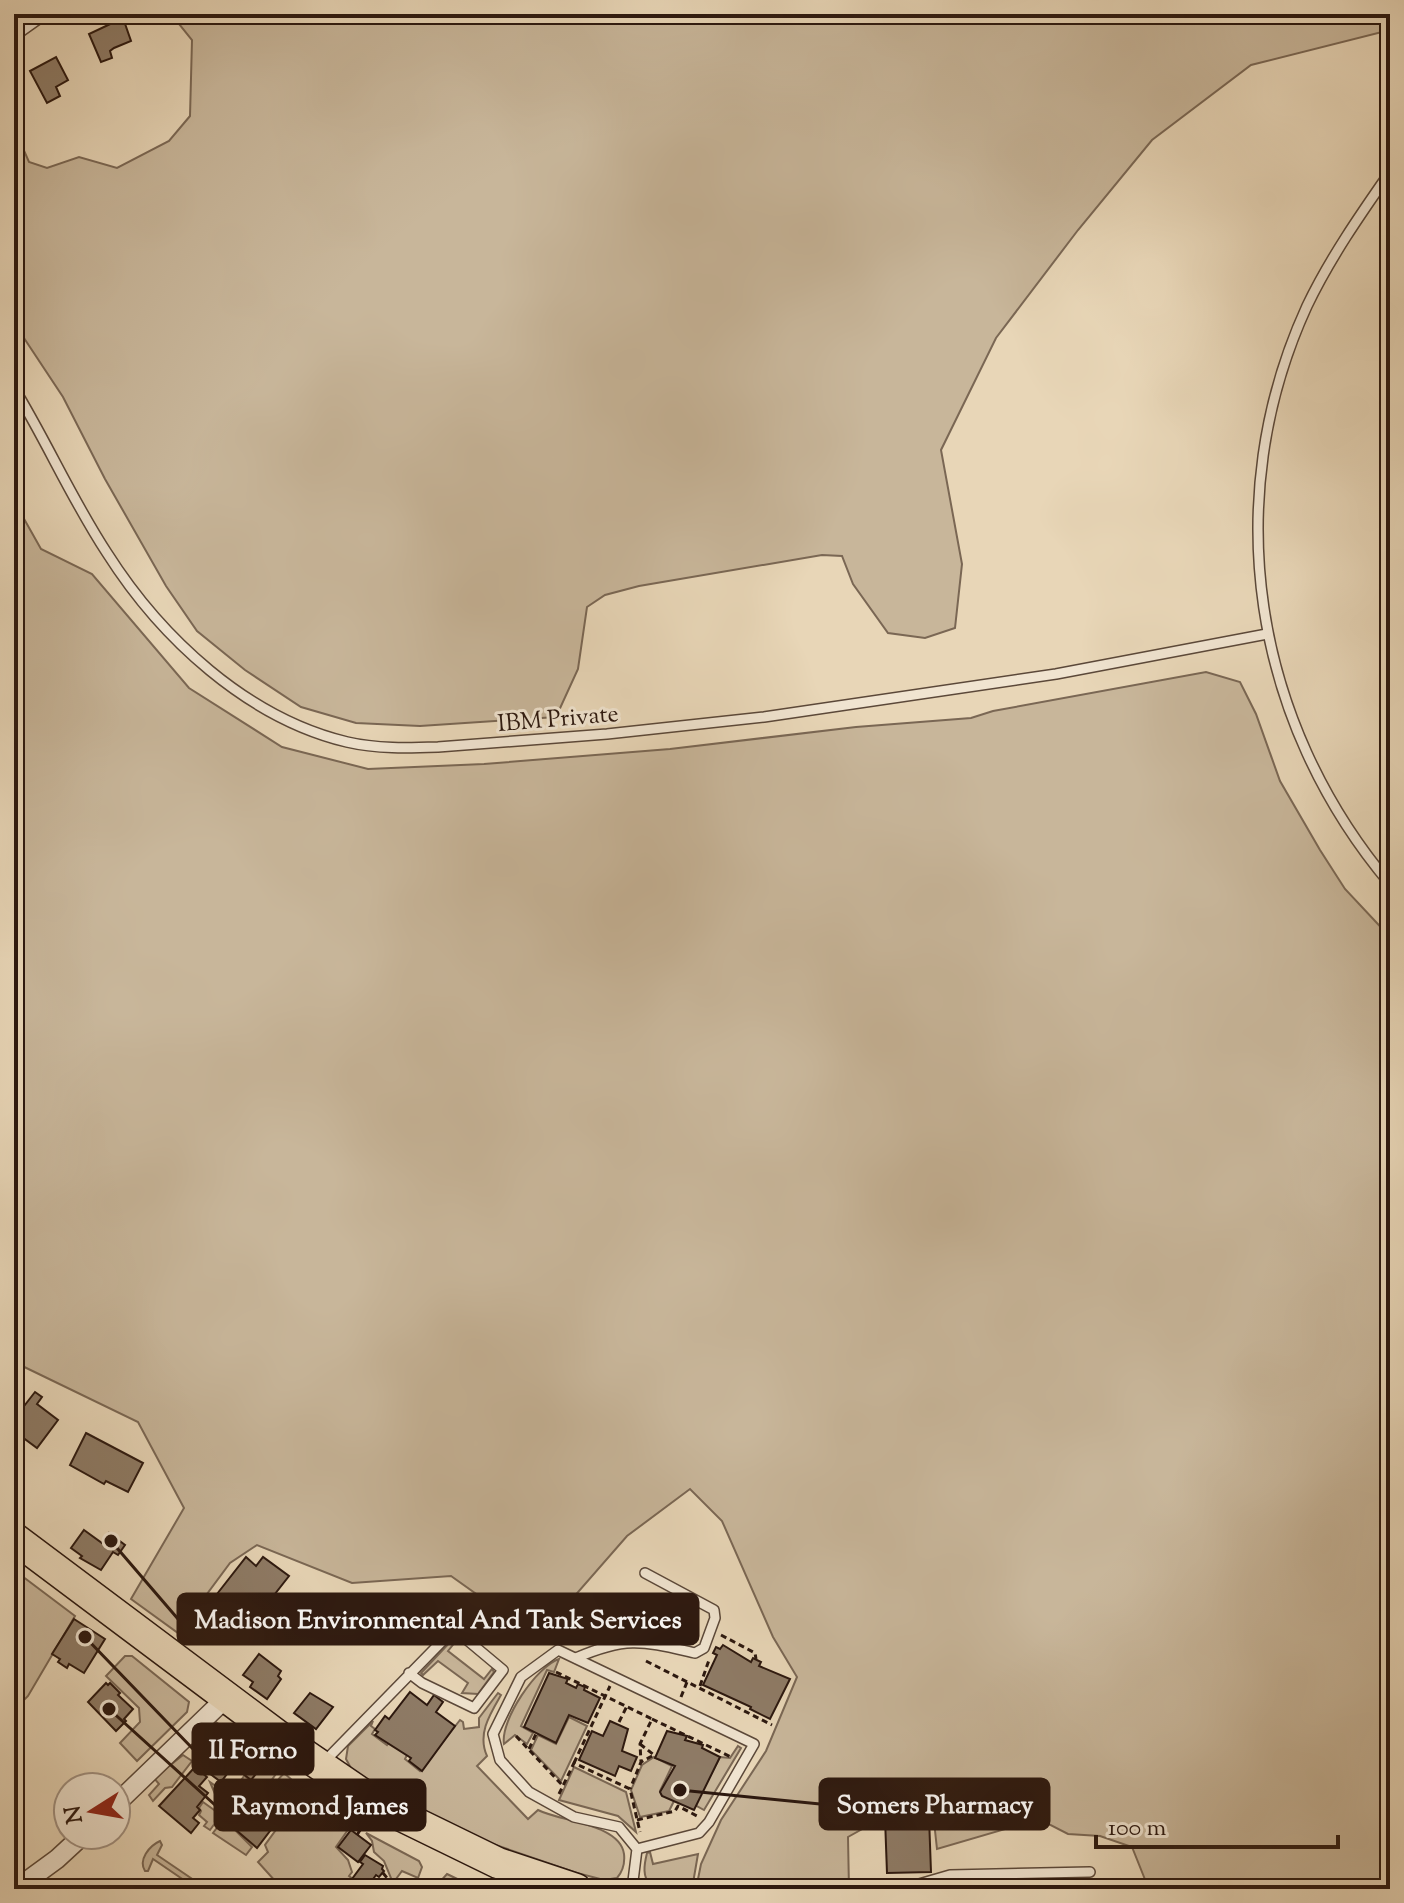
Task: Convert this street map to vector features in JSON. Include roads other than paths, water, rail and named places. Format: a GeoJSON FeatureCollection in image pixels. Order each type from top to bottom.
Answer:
{"type":"FeatureCollection","features":[{"type":"Feature","properties":{"kind":"main road"},"geometry":{"type":"LineString","coordinates":[[14,1538],[320,1766],[377,1804],[498,1863],[576,1889]]}},
{"type":"Feature","properties":{"kind":"street"},"geometry":{"type":"LineString","coordinates":[[132,1789],[227,1697]]}},
{"type":"Feature","properties":{"kind":"street"},"geometry":{"type":"LineString","coordinates":[[16,1889],[66,1851]]}},
{"type":"Feature","properties":{"kind":"lane"},"geometry":{"type":"LineString","coordinates":[[1390,172],[1325,270],[1291,346],[1277,389],[1266,441],[1259,491],[1258,539],[1267,634],[1283,692],[1314,769],[1352,834],[1390,884]]}},
{"type":"Feature","properties":{"kind":"lane","name":"IBM Private"},"geometry":{"type":"LineString","coordinates":[[14,388],[105,551],[151,613],[208,668],[236,690],[293,724],[348,742],[404,748],[438,747],[684,726],[1056,674],[1267,634]]}},
{"type":"Feature","properties":{"kind":"lane"},"geometry":{"type":"LineString","coordinates":[[576,1658],[606,1645],[630,1641],[695,1653],[704,1648],[715,1618],[714,1610],[645,1573]]}},
{"type":"Feature","properties":{"kind":"lane"},"geometry":{"type":"LineString","coordinates":[[320,1766],[409,1673],[454,1629],[503,1670],[474,1708],[422,1683],[409,1673]]}},
{"type":"Feature","properties":{"kind":"lane"},"geometry":{"type":"LineString","coordinates":[[558,1650],[754,1744],[709,1822],[699,1833],[640,1848],[619,1827],[574,1817],[529,1792],[500,1760],[493,1734],[521,1677],[558,1650]]}},
{"type":"Feature","properties":{"kind":"lane"},"geometry":{"type":"LineString","coordinates":[[632,1889],[640,1848]]}},
{"type":"Feature","properties":{"kind":"lane"},"geometry":{"type":"LineString","coordinates":[[879,1889],[882,1886],[919,1884],[950,1875],[1090,1872]]}},
{"type":"Feature","properties":{"kind":"lane"},"geometry":{"type":"LineString","coordinates":[[1013,1889],[1014,1875]]}},
{"type":"Feature","properties":{"kind":"place","name":"Madison Environmental And Tank Services"},"geometry":{"type":"Point","coordinates":[111,1541]}},
{"type":"Feature","properties":{"kind":"place","name":"Il Forno"},"geometry":{"type":"Point","coordinates":[85,1637]}},
{"type":"Feature","properties":{"kind":"place","name":"Raymond James"},"geometry":{"type":"Point","coordinates":[109,1709]}},
{"type":"Feature","properties":{"kind":"place","name":"Somers Pharmacy"},"geometry":{"type":"Point","coordinates":[680,1790]}}]}
